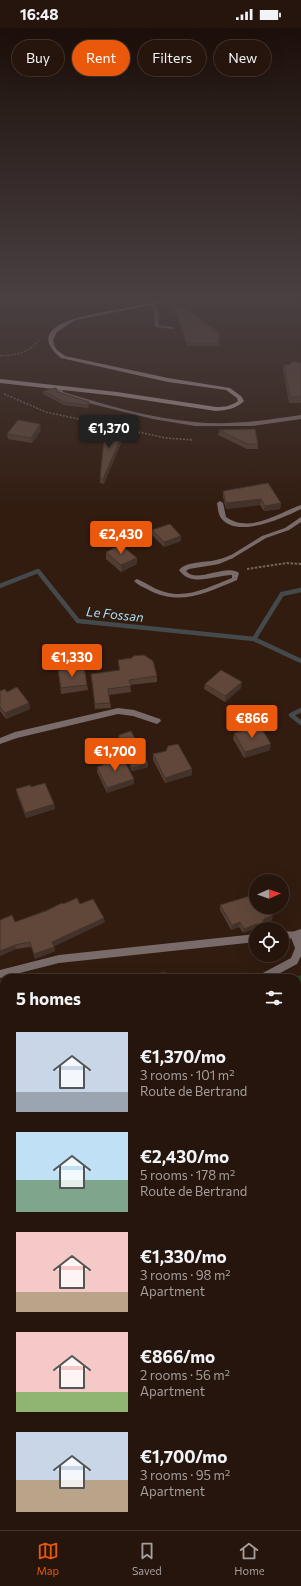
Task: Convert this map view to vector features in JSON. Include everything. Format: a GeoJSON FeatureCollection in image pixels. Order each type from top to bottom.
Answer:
{"type":"FeatureCollection","features":[{"type":"Feature","properties":{"kind":"street"},"geometry":{"type":"LineString","coordinates":[[0,381],[117,394],[216,409],[235,407],[240,401],[240,397],[228,389],[168,380],[123,370]]}},
{"type":"Feature","properties":{"kind":"street"},"geometry":{"type":"LineString","coordinates":[[60,388],[61,392],[69,396],[90,402],[153,417],[195,424],[252,424],[301,417]]}},
{"type":"Feature","properties":{"kind":"street"},"geometry":{"type":"LineString","coordinates":[[220,503],[223,517],[232,524],[249,524],[280,518],[301,507]]}},
{"type":"Feature","properties":{"kind":"street"},"geometry":{"type":"LineString","coordinates":[[137,581],[162,594],[178,597],[198,592],[235,579],[236,573],[229,572],[204,577],[188,577],[182,570],[187,567],[219,562],[231,557],[264,537],[287,529],[301,519]]}},
{"type":"Feature","properties":{"kind":"street"},"geometry":{"type":"LineString","coordinates":[[0,741],[118,711],[134,713],[157,721]]}},
{"type":"Feature","properties":{"kind":"street"},"geometry":{"type":"LineString","coordinates":[[270,974],[294,961],[300,948],[298,934]]}},
{"type":"Feature","properties":{"kind":"street"},"geometry":{"type":"LineString","coordinates":[[0,974],[59,959],[249,939]]}},
{"type":"Feature","properties":{"kind":"path"},"geometry":{"type":"LineString","coordinates":[[0,392],[46,412],[166,438],[192,440]]}},
{"type":"Feature","properties":{"kind":"path"},"geometry":{"type":"LineString","coordinates":[[236,573],[250,568],[287,563],[301,564]]}},
{"type":"Feature","properties":{"kind":"building"},"geometry":{"type":"Polygon","coordinates":[[[285,370],[301,370],[301,397],[290,397],[285,370]]]}},
{"type":"Feature","properties":{"kind":"building"},"geometry":{"type":"Polygon","coordinates":[[[56,388],[58,392],[89,402],[87,405],[64,402],[43,391],[56,388]]]}},
{"type":"Feature","properties":{"kind":"building"},"geometry":{"type":"Polygon","coordinates":[[[18,420],[40,424],[31,438],[7,434],[18,420]]]}},
{"type":"Feature","properties":{"kind":"building"},"geometry":{"type":"Polygon","coordinates":[[[255,429],[258,444],[247,444],[219,430],[255,429]]]}},
{"type":"Feature","properties":{"kind":"building"},"geometry":{"type":"Polygon","coordinates":[[[105,430],[123,433],[103,479],[100,478],[105,430]]]}},
{"type":"Feature","properties":{"kind":"building"},"geometry":{"type":"Polygon","coordinates":[[[268,483],[281,503],[265,506],[261,499],[226,503],[223,491],[268,483]]]}},
{"type":"Feature","properties":{"kind":"building"},"geometry":{"type":"Polygon","coordinates":[[[170,524],[181,536],[164,542],[152,530],[170,524]]]}},
{"type":"Feature","properties":{"kind":"building"},"geometry":{"type":"Polygon","coordinates":[[[121,545],[137,558],[121,565],[106,552],[121,545]]]}},
{"type":"Feature","properties":{"kind":"building"},"geometry":{"type":"Polygon","coordinates":[[[144,655],[153,661],[157,676],[129,680],[131,686],[108,689],[110,703],[95,704],[91,674],[120,670],[118,660],[144,655]]]}},
{"type":"Feature","properties":{"kind":"building"},"geometry":{"type":"Polygon","coordinates":[[[84,667],[87,685],[61,688],[58,670],[84,667]]]}},
{"type":"Feature","properties":{"kind":"building"},"geometry":{"type":"Polygon","coordinates":[[[221,670],[242,682],[225,696],[205,684],[221,670]]]}},
{"type":"Feature","properties":{"kind":"building"},"geometry":{"type":"Polygon","coordinates":[[[17,687],[29,703],[5,713],[0,707],[0,691],[5,689],[7,692],[17,687]]]}},
{"type":"Feature","properties":{"kind":"building"},"geometry":{"type":"Polygon","coordinates":[[[260,726],[271,744],[245,752],[234,733],[260,726]]]}},
{"type":"Feature","properties":{"kind":"building"},"geometry":{"type":"Polygon","coordinates":[[[131,731],[148,764],[132,768],[119,741],[119,735],[131,731]]]}},
{"type":"Feature","properties":{"kind":"building"},"geometry":{"type":"Polygon","coordinates":[[[178,744],[192,769],[165,778],[153,754],[166,751],[168,746],[178,744]]]}},
{"type":"Feature","properties":{"kind":"building"},"geometry":{"type":"Polygon","coordinates":[[[122,756],[134,779],[107,788],[97,767],[109,763],[109,760],[122,756]]]}},
{"type":"Feature","properties":{"kind":"building"},"geometry":{"type":"Polygon","coordinates":[[[45,783],[54,804],[25,813],[16,789],[45,783]]]}},
{"type":"Feature","properties":{"kind":"building"},"geometry":{"type":"Polygon","coordinates":[[[249,896],[249,914],[273,915],[264,919],[262,922],[249,922],[249,927],[244,929],[240,922],[232,925],[220,905],[249,896]]]}},
{"type":"Feature","properties":{"kind":"building"},"geometry":{"type":"Polygon","coordinates":[[[77,898],[80,904],[93,899],[104,918],[52,942],[54,947],[34,954],[30,942],[15,945],[0,951],[0,920],[12,915],[15,922],[77,898]]]}},
{"type":"Feature","properties":{"kind":"waterway","name":"Le Fossan"},"geometry":{"type":"LineString","coordinates":[[0,586],[38,571],[78,621],[254,639]]}},
{"type":"Feature","properties":{"kind":"waterway"},"geometry":{"type":"LineString","coordinates":[[254,639],[282,594],[301,590]]}},
{"type":"Feature","properties":{"kind":"waterway"},"geometry":{"type":"LineString","coordinates":[[254,639],[301,661]]}},
{"type":"Feature","properties":{"kind":"waterway"},"geometry":{"type":"LineString","coordinates":[[301,710],[291,715],[301,723]]}}]}
